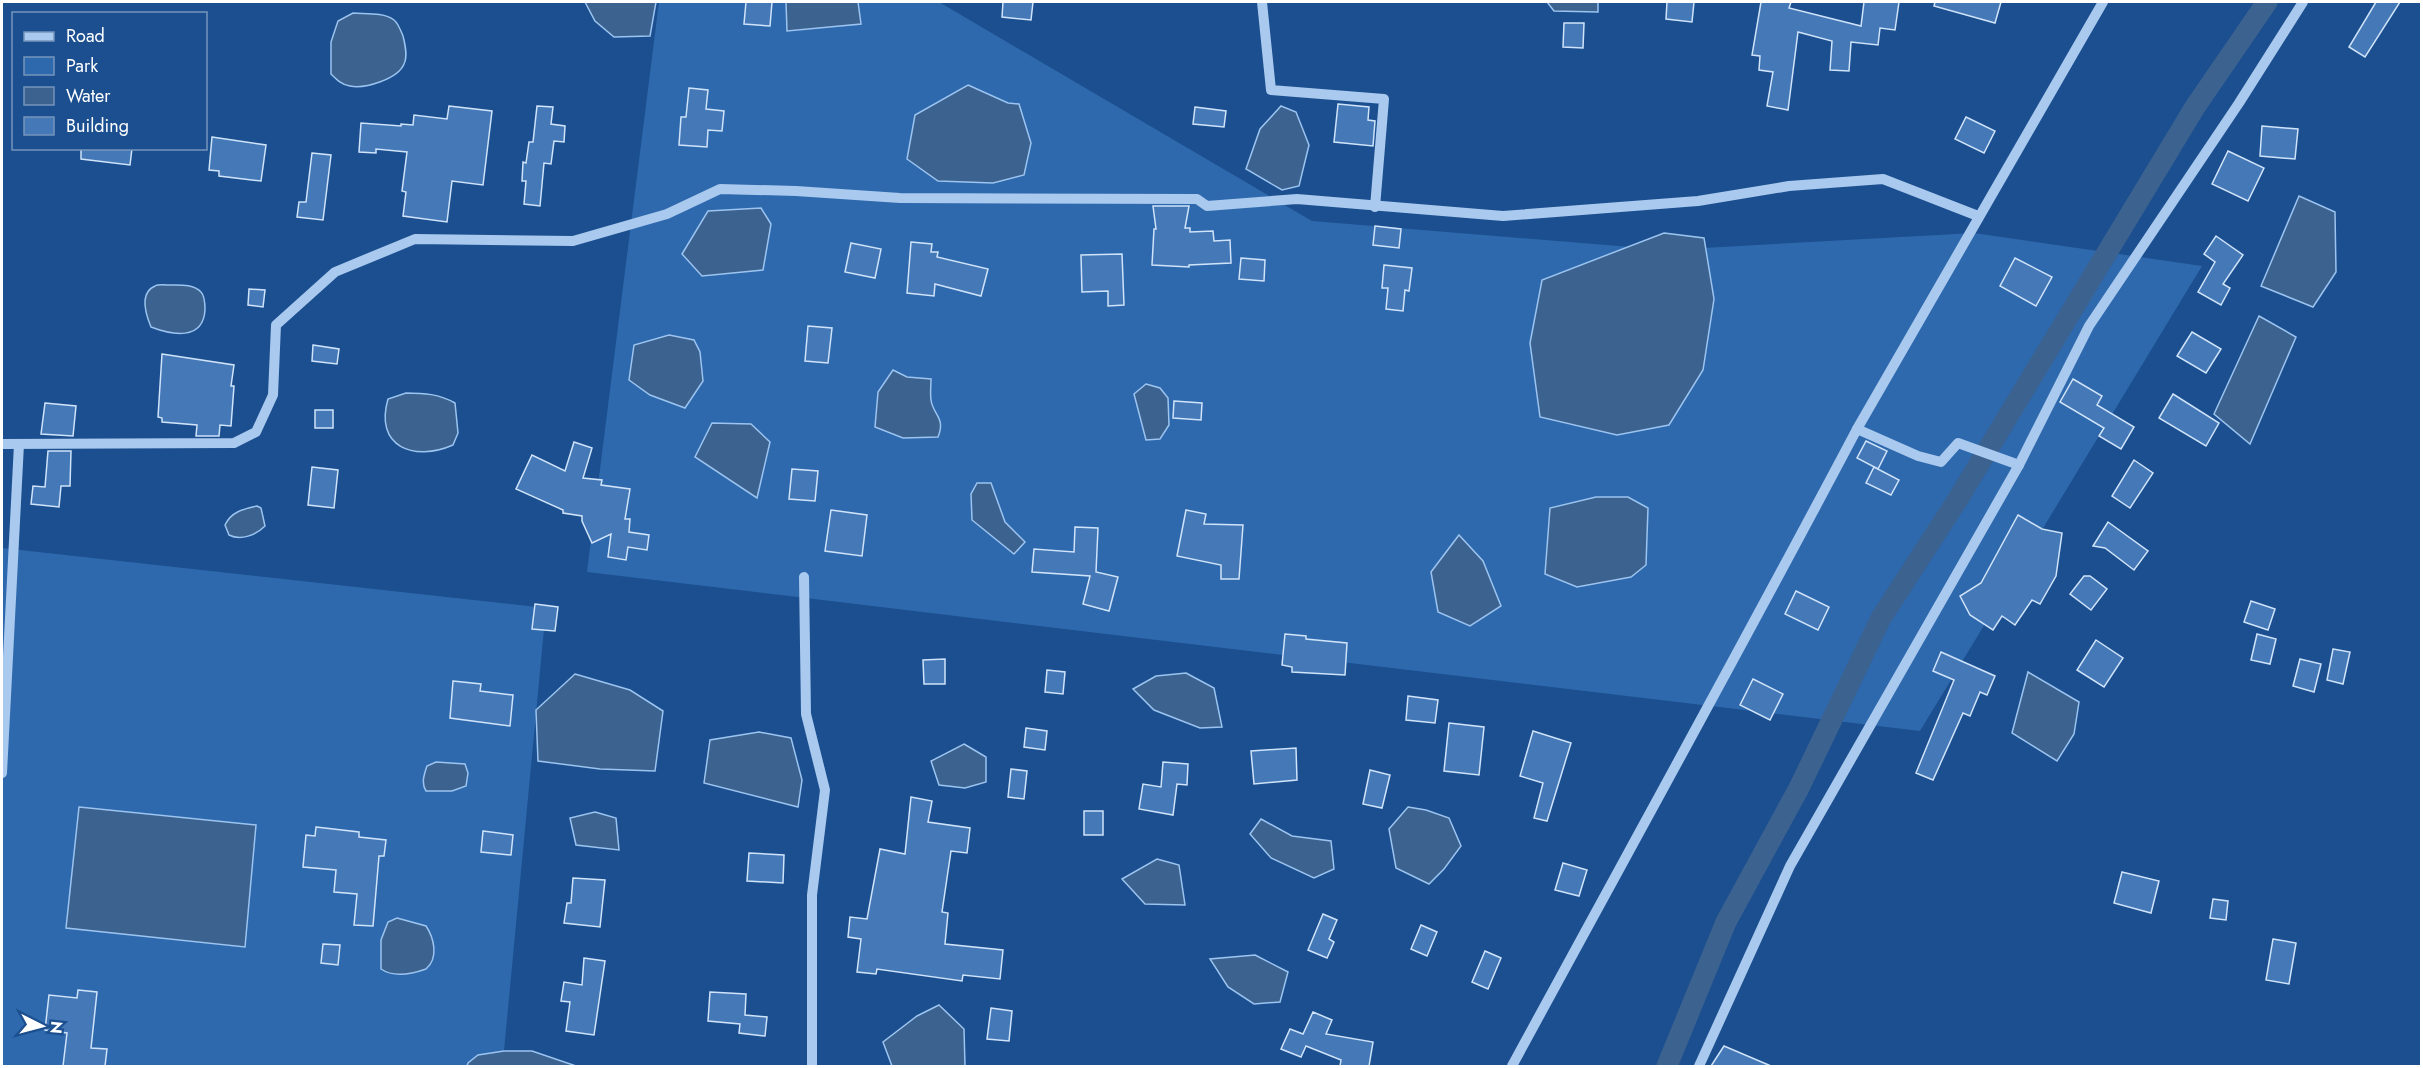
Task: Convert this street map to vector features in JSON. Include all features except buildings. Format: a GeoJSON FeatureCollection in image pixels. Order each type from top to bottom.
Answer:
{"type":"FeatureCollection","features":[{"type":"Feature","properties":{"kind":"street"},"geometry":{"type":"LineString","coordinates":[[1262,2],[1271,90],[1384,99],[1374,207]]}},
{"type":"Feature","properties":{"kind":"street"},"geometry":{"type":"LineString","coordinates":[[1512,1066],[1678,759],[1746,640],[1857,429],[2103,2]]}},
{"type":"Feature","properties":{"kind":"street"},"geometry":{"type":"LineString","coordinates":[[1699,1066],[1790,866],[2019,465],[2089,326],[2239,103],[2303,2]]}},
{"type":"Feature","properties":{"kind":"street"},"geometry":{"type":"LineString","coordinates":[[2,444],[234,442],[256,432],[273,395],[276,325],[335,272],[415,239],[573,241],[667,214],[720,189],[900,198],[1197,199],[1208,206],[1297,199],[1503,216],[1698,201],[1789,186],[1883,179],[1978,216]]}},
{"type":"Feature","properties":{"kind":"street"},"geometry":{"type":"LineString","coordinates":[[1857,429],[1918,456],[1941,462],[1958,443],[2019,465]]}},
{"type":"Feature","properties":{"kind":"street"},"geometry":{"type":"LineString","coordinates":[[2,773],[19,444]]}},
{"type":"Feature","properties":{"kind":"street"},"geometry":{"type":"LineString","coordinates":[[804,578],[806,714],[825,790],[812,895],[812,1066]]}},
{"type":"Feature","properties":{"kind":"green space"},"geometry":{"type":"Polygon","coordinates":[[[659,2],[939,2],[1312,221],[1667,250],[1974,233],[2202,266],[1920,731],[587,572],[659,2]]]}},
{"type":"Feature","properties":{"kind":"green space"},"geometry":{"type":"Polygon","coordinates":[[[2,548],[546,608],[504,1051],[473,1058],[467,1066],[2,1066],[2,548]]]}},
{"type":"Feature","properties":{"kind":"water"},"geometry":{"type":"Polygon","coordinates":[[[585,2],[656,2],[650,36],[614,37],[595,21],[585,2]]]}},
{"type":"Feature","properties":{"kind":"water"},"geometry":{"type":"Polygon","coordinates":[[[786,2],[858,2],[861,24],[787,31],[786,2]]]}},
{"type":"Feature","properties":{"kind":"water"},"geometry":{"type":"Polygon","coordinates":[[[1547,2],[1598,2],[1598,12],[1554,11],[1547,2]]]}},
{"type":"Feature","properties":{"kind":"water"},"geometry":{"type":"Polygon","coordinates":[[[353,13],[390,17],[397,23],[403,36],[406,54],[404,64],[395,74],[380,82],[356,87],[342,83],[331,74],[331,42],[338,21],[353,13]]]}},
{"type":"Feature","properties":{"kind":"water"},"geometry":{"type":"Polygon","coordinates":[[[968,85],[1008,103],[1019,104],[1031,143],[1024,175],[993,183],[938,181],[907,159],[915,115],[968,85]]]}},
{"type":"Feature","properties":{"kind":"water"},"geometry":{"type":"Polygon","coordinates":[[[1281,106],[1296,112],[1309,145],[1299,186],[1282,190],[1246,169],[1260,129],[1281,106]]]}},
{"type":"Feature","properties":{"kind":"water"},"geometry":{"type":"Polygon","coordinates":[[[2299,196],[2335,212],[2336,272],[2313,307],[2261,286],[2299,196]]]}},
{"type":"Feature","properties":{"kind":"water"},"geometry":{"type":"Polygon","coordinates":[[[761,208],[771,224],[763,270],[702,276],[682,254],[708,211],[761,208]]]}},
{"type":"Feature","properties":{"kind":"water"},"geometry":{"type":"Polygon","coordinates":[[[1664,233],[1704,238],[1714,299],[1703,370],[1669,425],[1617,435],[1540,417],[1530,343],[1542,280],[1664,233]]]}},
{"type":"Feature","properties":{"kind":"water"},"geometry":{"type":"Polygon","coordinates":[[[156,285],[182,285],[198,289],[203,296],[205,310],[199,327],[193,331],[177,333],[151,327],[145,305],[150,289],[156,285]]]}},
{"type":"Feature","properties":{"kind":"water"},"geometry":{"type":"Polygon","coordinates":[[[2259,316],[2296,337],[2250,444],[2214,414],[2259,316]]]}},
{"type":"Feature","properties":{"kind":"water"},"geometry":{"type":"Polygon","coordinates":[[[669,335],[694,340],[700,352],[703,381],[685,408],[650,395],[629,380],[634,345],[669,335]]]}},
{"type":"Feature","properties":{"kind":"water"},"geometry":{"type":"Polygon","coordinates":[[[893,370],[907,377],[931,379],[932,405],[941,425],[938,437],[903,438],[875,427],[878,392],[893,370]]]}},
{"type":"Feature","properties":{"kind":"water"},"geometry":{"type":"Polygon","coordinates":[[[1146,384],[1160,388],[1168,398],[1169,425],[1160,439],[1146,440],[1134,394],[1146,384]]]}},
{"type":"Feature","properties":{"kind":"water"},"geometry":{"type":"Polygon","coordinates":[[[406,393],[431,395],[455,403],[458,433],[453,445],[438,450],[412,451],[392,439],[387,429],[385,415],[388,399],[406,393]]]}},
{"type":"Feature","properties":{"kind":"water"},"geometry":{"type":"Polygon","coordinates":[[[712,423],[751,424],[770,442],[757,498],[695,457],[712,423]]]}},
{"type":"Feature","properties":{"kind":"water"},"geometry":{"type":"Polygon","coordinates":[[[977,483],[991,483],[1005,522],[1025,542],[1014,554],[972,520],[971,494],[977,483]]]}},
{"type":"Feature","properties":{"kind":"water"},"geometry":{"type":"Polygon","coordinates":[[[1596,497],[1628,497],[1648,508],[1646,565],[1631,577],[1577,587],[1545,574],[1550,508],[1596,497]]]}},
{"type":"Feature","properties":{"kind":"water"},"geometry":{"type":"Polygon","coordinates":[[[257,506],[261,508],[265,526],[248,536],[229,535],[225,525],[231,517],[242,510],[257,506]]]}},
{"type":"Feature","properties":{"kind":"water"},"geometry":{"type":"Polygon","coordinates":[[[1459,535],[1483,561],[1501,606],[1470,626],[1438,612],[1431,572],[1459,535]]]}},
{"type":"Feature","properties":{"kind":"water"},"geometry":{"type":"Polygon","coordinates":[[[2028,672],[2079,702],[2074,734],[2057,761],[2012,733],[2028,672]]]}},
{"type":"Feature","properties":{"kind":"water"},"geometry":{"type":"Polygon","coordinates":[[[1186,673],[1214,688],[1222,727],[1200,728],[1154,710],[1133,689],[1156,676],[1186,673]]]}},
{"type":"Feature","properties":{"kind":"water"},"geometry":{"type":"Polygon","coordinates":[[[575,674],[630,690],[663,711],[655,771],[600,769],[538,761],[536,710],[575,674]]]}},
{"type":"Feature","properties":{"kind":"water"},"geometry":{"type":"Polygon","coordinates":[[[759,732],[791,738],[802,780],[798,807],[704,783],[710,740],[759,732]]]}},
{"type":"Feature","properties":{"kind":"water"},"geometry":{"type":"Polygon","coordinates":[[[964,744],[986,757],[986,782],[965,788],[939,785],[931,761],[964,744]]]}},
{"type":"Feature","properties":{"kind":"water"},"geometry":{"type":"Polygon","coordinates":[[[436,762],[465,764],[468,773],[466,786],[452,791],[426,791],[423,782],[427,766],[436,762]]]}},
{"type":"Feature","properties":{"kind":"water"},"geometry":{"type":"Polygon","coordinates":[[[79,807],[256,825],[245,947],[66,928],[79,807]]]}},
{"type":"Feature","properties":{"kind":"water"},"geometry":{"type":"Polygon","coordinates":[[[1408,807],[1449,818],[1461,846],[1444,869],[1429,884],[1396,868],[1389,829],[1408,807]]]}},
{"type":"Feature","properties":{"kind":"water"},"geometry":{"type":"Polygon","coordinates":[[[595,812],[616,818],[619,850],[576,845],[570,818],[595,812]]]}},
{"type":"Feature","properties":{"kind":"water"},"geometry":{"type":"Polygon","coordinates":[[[1261,819],[1292,836],[1331,841],[1334,869],[1314,878],[1271,858],[1250,834],[1261,819]]]}},
{"type":"Feature","properties":{"kind":"water"},"geometry":{"type":"Polygon","coordinates":[[[1157,859],[1179,865],[1185,905],[1145,904],[1122,879],[1157,859]]]}},
{"type":"Feature","properties":{"kind":"water"},"geometry":{"type":"Polygon","coordinates":[[[397,918],[426,926],[429,931],[434,954],[426,969],[409,974],[392,974],[381,969],[381,940],[388,922],[397,918]]]}},
{"type":"Feature","properties":{"kind":"water"},"geometry":{"type":"Polygon","coordinates":[[[1255,955],[1288,972],[1280,1002],[1254,1004],[1228,987],[1210,959],[1255,955]]]}},
{"type":"Feature","properties":{"kind":"water"},"geometry":{"type":"Polygon","coordinates":[[[939,1005],[964,1029],[965,1066],[892,1066],[883,1042],[917,1016],[939,1005]]]}},
{"type":"Feature","properties":{"kind":"water"},"geometry":{"type":"Polygon","coordinates":[[[504,1051],[532,1051],[576,1066],[467,1066],[478,1055],[504,1051]]]}},
{"type":"Feature","properties":{"kind":"waterway"},"geometry":{"type":"LineString","coordinates":[[1667,1066],[1726,922],[1799,788],[1881,618],[1958,499],[2195,107],[2267,2]]}}]}
